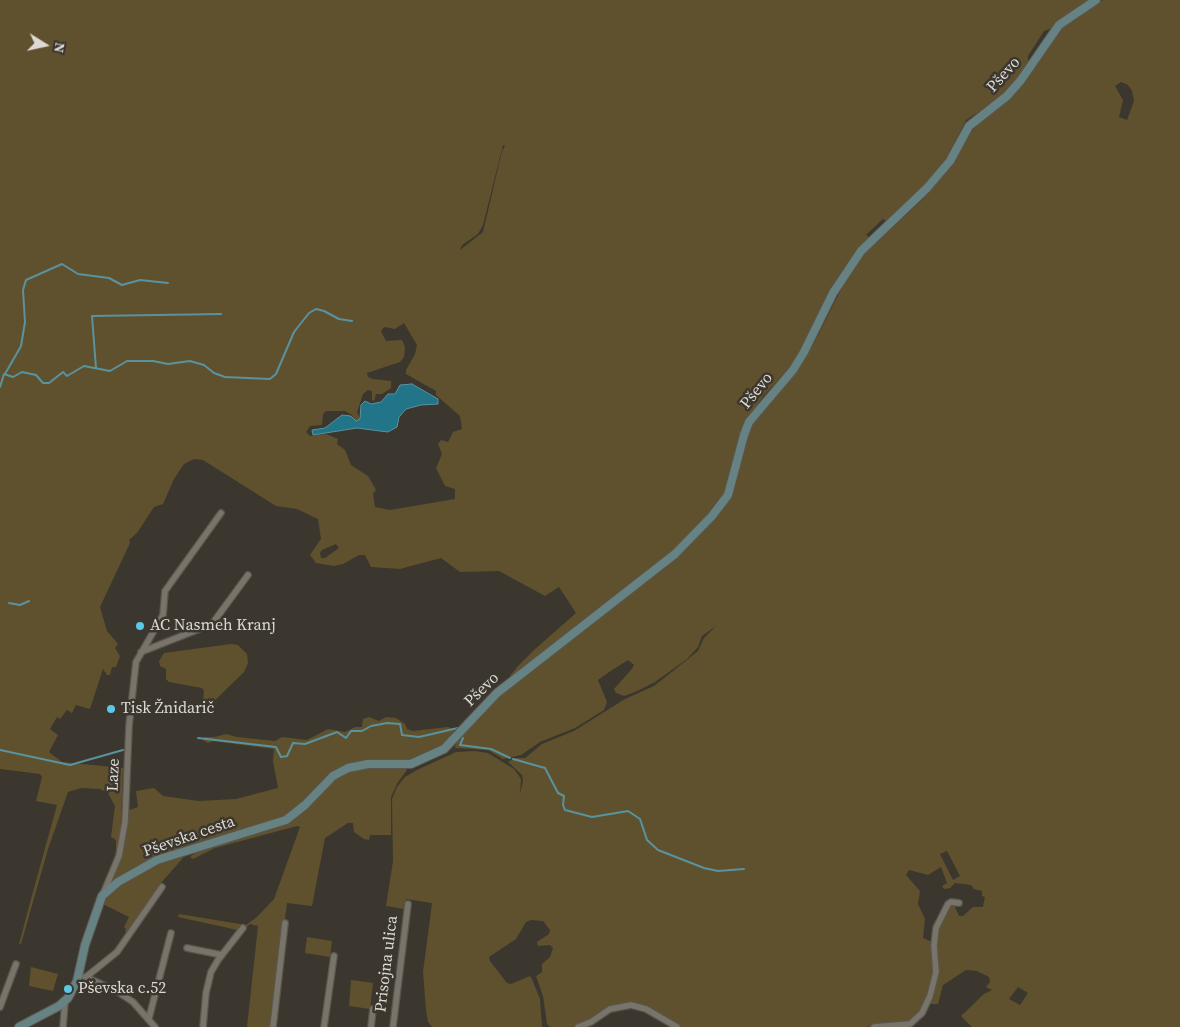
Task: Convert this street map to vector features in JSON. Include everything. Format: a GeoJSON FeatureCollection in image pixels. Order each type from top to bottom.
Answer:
{"type":"FeatureCollection","features":[{"type":"Feature","properties":{"kind":"street","name":"Pševo"},"geometry":{"type":"LineString","coordinates":[[411,764],[444,749],[497,693],[662,566],[712,516],[728,495],[749,422],[800,358],[816,332],[837,286],[856,258],[927,188],[950,161],[969,126],[1007,96],[1059,25],[1096,0]]}},
{"type":"Feature","properties":{"kind":"street","name":"Laze"},"geometry":{"type":"LineString","coordinates":[[102,896],[122,843],[128,784],[129,726],[136,662],[163,615],[165,591],[222,512]]}},
{"type":"Feature","properties":{"kind":"street"},"geometry":{"type":"LineString","coordinates":[[141,652],[212,624],[248,575]]}},
{"type":"Feature","properties":{"kind":"street","name":"Pševska cesta"},"geometry":{"type":"LineString","coordinates":[[102,896],[118,882],[157,860],[286,820],[305,805],[333,776],[348,768],[368,764],[411,764]]}},
{"type":"Feature","properties":{"kind":"street"},"geometry":{"type":"LineString","coordinates":[[63,1027],[65,1002],[82,976],[117,952],[162,887]]}},
{"type":"Feature","properties":{"kind":"street"},"geometry":{"type":"LineString","coordinates":[[82,976],[85,945],[102,896]]}},
{"type":"Feature","properties":{"kind":"street"},"geometry":{"type":"LineString","coordinates":[[874,1027],[910,1024],[922,1013],[930,996],[936,972],[934,946],[936,928],[948,904],[951,902],[959,903]]}},
{"type":"Feature","properties":{"kind":"street","name":"Prisojna ulica"},"geometry":{"type":"LineString","coordinates":[[393,1027],[408,904]]}},
{"type":"Feature","properties":{"kind":"street"},"geometry":{"type":"LineString","coordinates":[[273,1027],[286,923]]}},
{"type":"Feature","properties":{"kind":"street"},"geometry":{"type":"LineString","coordinates":[[203,1027],[206,993],[211,972],[243,928]]}},
{"type":"Feature","properties":{"kind":"street"},"geometry":{"type":"LineString","coordinates":[[149,1018],[171,934]]}},
{"type":"Feature","properties":{"kind":"street"},"geometry":{"type":"LineString","coordinates":[[186,948],[222,955]]}},
{"type":"Feature","properties":{"kind":"street"},"geometry":{"type":"LineString","coordinates":[[324,1027],[334,956]]}},
{"type":"Feature","properties":{"kind":"street"},"geometry":{"type":"LineString","coordinates":[[0,1007],[16,964]]}},
{"type":"Feature","properties":{"kind":"street"},"geometry":{"type":"LineString","coordinates":[[82,976],[115,990],[139,1007],[155,1027]]}},
{"type":"Feature","properties":{"kind":"street"},"geometry":{"type":"LineString","coordinates":[[19,1027],[65,1002]]}},
{"type":"Feature","properties":{"kind":"street"},"geometry":{"type":"LineString","coordinates":[[578,1027],[592,1022],[610,1009],[631,1005],[646,1009],[677,1027]]}},
{"type":"Feature","properties":{"kind":"street"},"geometry":{"type":"LineString","coordinates":[[371,1027],[373,1009]]}},
{"type":"Feature","properties":{"kind":"shaded area"},"geometry":{"type":"Polygon","coordinates":[[[0,0],[1090,0],[1053,28],[1044,31],[1028,56],[1028,66],[996,101],[966,120],[948,155],[932,177],[886,221],[883,219],[866,235],[869,237],[843,269],[807,341],[789,368],[764,395],[745,422],[725,492],[712,511],[677,548],[511,677],[518,666],[533,651],[576,613],[559,587],[545,596],[499,571],[460,572],[441,558],[400,569],[371,567],[365,555],[359,555],[343,564],[334,566],[316,563],[310,555],[321,539],[318,519],[297,509],[276,506],[203,460],[194,459],[184,464],[174,479],[163,504],[154,507],[137,533],[129,540],[130,543],[100,607],[107,631],[118,644],[115,648],[120,656],[116,667],[112,667],[110,675],[107,675],[103,669],[90,709],[76,705],[72,713],[67,710],[60,719],[57,717],[50,729],[58,735],[49,752],[62,762],[123,768],[120,844],[116,853],[116,840],[111,837],[115,806],[108,793],[100,789],[81,788],[68,792],[48,849],[21,944],[19,944],[57,805],[36,801],[42,777],[40,774],[0,769],[0,0]],[[503,145],[483,225],[478,234],[462,245],[460,250],[483,232],[502,151],[505,146],[503,145]],[[404,323],[395,329],[384,327],[381,331],[386,341],[402,340],[405,347],[404,357],[400,362],[367,373],[368,377],[373,379],[391,381],[391,388],[382,394],[376,394],[374,401],[372,400],[372,391],[368,390],[363,394],[357,412],[360,419],[356,421],[352,415],[345,411],[326,411],[323,414],[322,425],[310,426],[306,432],[310,436],[326,434],[338,439],[337,444],[345,450],[351,465],[368,476],[376,490],[373,494],[375,507],[390,510],[455,499],[455,489],[445,486],[436,468],[442,454],[438,444],[441,440],[448,442],[453,432],[462,429],[460,416],[436,395],[436,391],[406,374],[417,345],[404,323]],[[336,544],[322,550],[320,553],[321,558],[325,558],[339,548],[336,544]]]}},
{"type":"Feature","properties":{"kind":"shaded area"},"geometry":{"type":"Polygon","coordinates":[[[1103,0],[1180,0],[1180,1027],[972,1027],[961,1016],[984,994],[992,990],[986,987],[990,982],[989,977],[977,971],[966,970],[943,985],[938,1004],[928,1004],[934,990],[935,936],[945,912],[951,905],[954,905],[959,916],[963,916],[973,907],[983,907],[985,897],[982,896],[982,891],[974,889],[971,885],[955,883],[950,888],[944,889],[942,886],[947,883],[941,867],[928,875],[909,870],[906,875],[920,891],[918,904],[925,919],[923,938],[932,942],[934,979],[921,1012],[912,1022],[865,1027],[668,1027],[669,1021],[637,1003],[609,1007],[590,1020],[573,1027],[550,1027],[547,1024],[543,996],[536,976],[542,972],[542,964],[550,957],[553,948],[550,945],[538,946],[537,942],[549,934],[550,930],[543,921],[531,920],[526,922],[516,939],[489,957],[507,983],[511,984],[530,976],[540,999],[542,1027],[432,1027],[428,1022],[426,1010],[423,972],[432,903],[406,899],[404,909],[386,906],[393,861],[392,799],[397,787],[405,777],[456,752],[475,751],[488,753],[514,769],[521,779],[520,794],[523,781],[522,775],[508,762],[514,758],[525,758],[542,744],[574,731],[625,699],[654,686],[698,651],[704,638],[716,626],[702,636],[698,647],[687,659],[655,682],[635,692],[624,696],[616,693],[614,689],[634,665],[628,660],[609,672],[598,680],[607,702],[604,710],[575,728],[540,742],[521,755],[503,759],[488,750],[455,748],[456,741],[500,694],[661,571],[719,513],[735,487],[743,448],[752,425],[797,370],[813,345],[852,268],[865,253],[921,201],[937,182],[977,124],[1022,84],[1058,30],[1084,10],[1103,0]],[[1121,82],[1115,86],[1123,100],[1119,117],[1127,120],[1134,101],[1132,91],[1128,85],[1121,82]],[[947,851],[940,854],[953,880],[960,876],[947,851]],[[1018,987],[1009,999],[1020,1005],[1028,993],[1018,987]]]}},
{"type":"Feature","properties":{"kind":"shaded area"},"geometry":{"type":"Polygon","coordinates":[[[231,644],[238,645],[247,654],[248,663],[244,672],[204,711],[202,709],[204,691],[202,688],[169,682],[166,679],[166,669],[160,666],[159,661],[164,653],[231,644]]]}},
{"type":"Feature","properties":{"kind":"shaded area"},"geometry":{"type":"Polygon","coordinates":[[[369,717],[379,721],[386,717],[396,718],[405,724],[407,729],[413,731],[448,727],[454,729],[454,734],[441,747],[411,761],[353,763],[287,815],[190,850],[161,883],[127,933],[125,932],[126,929],[124,927],[129,917],[103,904],[123,851],[129,810],[138,807],[136,791],[154,788],[163,796],[199,801],[236,799],[278,788],[273,761],[274,749],[213,741],[208,743],[203,740],[204,737],[226,734],[275,741],[282,737],[307,740],[328,729],[345,732],[355,727],[362,727],[363,719],[369,717]]]}},
{"type":"Feature","properties":{"kind":"shaded area"},"geometry":{"type":"Polygon","coordinates":[[[370,767],[405,768],[407,770],[398,782],[391,797],[391,835],[370,835],[369,840],[364,839],[354,832],[353,823],[348,823],[325,838],[312,906],[287,903],[271,1027],[247,1027],[258,926],[250,924],[242,931],[178,917],[179,914],[246,925],[257,917],[274,899],[300,827],[297,826],[215,848],[193,859],[190,857],[199,850],[278,826],[336,778],[350,770],[370,767]]]}},
{"type":"Feature","properties":{"kind":"shaded area"},"geometry":{"type":"Polygon","coordinates":[[[307,937],[332,941],[330,957],[305,953],[307,937]]]}},
{"type":"Feature","properties":{"kind":"shaded area"},"geometry":{"type":"Polygon","coordinates":[[[31,967],[58,974],[53,991],[29,986],[31,967]]]}},
{"type":"Feature","properties":{"kind":"shaded area"},"geometry":{"type":"Polygon","coordinates":[[[351,980],[373,983],[370,1009],[349,1006],[351,980]]]}},
{"type":"Feature","properties":{"kind":"water"},"geometry":{"type":"Polygon","coordinates":[[[412,384],[438,399],[438,404],[421,405],[406,409],[399,417],[397,427],[388,432],[357,428],[313,435],[312,430],[325,428],[342,415],[351,416],[356,421],[360,419],[361,405],[365,401],[371,404],[381,402],[388,394],[395,394],[400,385],[412,384]]]}},
{"type":"Feature","properties":{"kind":"waterway"},"geometry":{"type":"LineString","coordinates":[[5,374],[21,346],[25,322],[23,290],[26,280],[62,264],[78,274],[109,278],[122,285],[140,280],[168,283]]}},
{"type":"Feature","properties":{"kind":"waterway"},"geometry":{"type":"LineString","coordinates":[[0,387],[4,374],[13,377],[22,372],[36,375],[43,383],[49,383],[63,372],[67,376],[84,366],[110,371],[127,361],[153,361],[168,364],[190,361],[204,365],[214,373],[225,377],[270,379],[276,374],[294,332],[309,313],[316,309],[339,319],[352,321]]}},
{"type":"Feature","properties":{"kind":"waterway"},"geometry":{"type":"LineString","coordinates":[[96,368],[92,316],[221,314]]}},
{"type":"Feature","properties":{"kind":"waterway"},"geometry":{"type":"LineString","coordinates":[[9,603],[20,605],[29,601]]}},
{"type":"Feature","properties":{"kind":"waterway"},"geometry":{"type":"LineString","coordinates":[[198,738],[276,747],[281,757],[287,756],[293,743],[305,744],[337,732],[346,738],[351,731],[362,731],[371,726],[387,723],[400,724],[402,735],[419,737],[458,728]]}},
{"type":"Feature","properties":{"kind":"waterway"},"geometry":{"type":"LineString","coordinates":[[463,738],[460,745],[491,749],[510,758]]}},
{"type":"Feature","properties":{"kind":"waterway"},"geometry":{"type":"LineString","coordinates":[[0,750],[70,765],[123,750]]}},
{"type":"Feature","properties":{"kind":"waterway"},"geometry":{"type":"LineString","coordinates":[[513,759],[545,768],[558,793],[564,796],[563,805],[565,810],[592,817],[628,811],[640,819],[647,840],[658,850],[704,868],[718,871],[744,869]]}},
{"type":"Feature","properties":{"kind":"place","name":"AC Nasmeh Kranj"},"geometry":{"type":"Point","coordinates":[140,626]}},
{"type":"Feature","properties":{"kind":"place","name":"Tisk Žnidarič"},"geometry":{"type":"Point","coordinates":[111,709]}},
{"type":"Feature","properties":{"kind":"place","name":"Pševska c.52"},"geometry":{"type":"Point","coordinates":[68,989]}}]}
